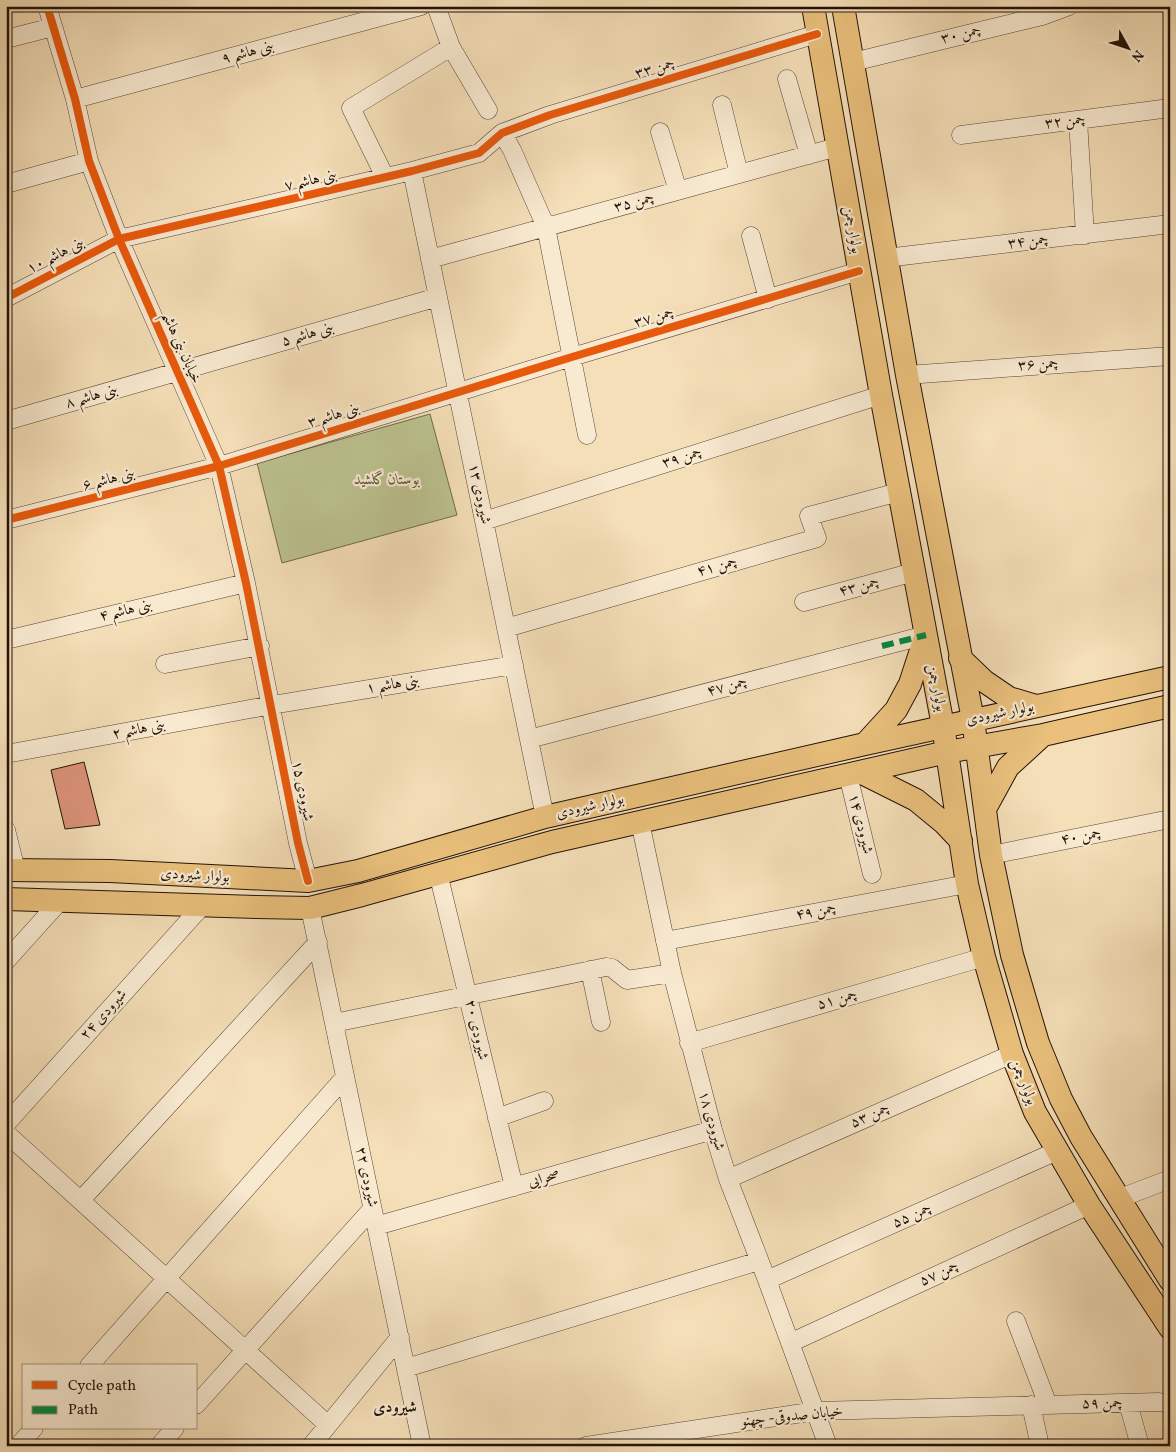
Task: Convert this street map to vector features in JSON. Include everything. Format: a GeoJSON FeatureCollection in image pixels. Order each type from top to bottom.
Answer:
{"type":"FeatureCollection","features":[{"type":"Feature","properties":{"kind":"main road","name":"بولوار چمن"},"geometry":{"type":"LineString","coordinates":[[812,6],[881,395],[943,726],[967,884],[984,957],[1012,1054],[1035,1112],[1089,1205],[1170,1328]]}},
{"type":"Feature","properties":{"kind":"main road","name":"بولوار چمن"},"geometry":{"type":"LineString","coordinates":[[843,6],[907,375],[978,747],[991,855],[1012,955],[1038,1043],[1061,1099],[1118,1199],[1170,1280]]}},
{"type":"Feature","properties":{"kind":"main road"},"geometry":{"type":"LineString","coordinates":[[865,744],[896,710],[910,684],[926,635]]}},
{"type":"Feature","properties":{"kind":"main road"},"geometry":{"type":"LineString","coordinates":[[960,658],[984,681],[1009,698],[1037,706]]}},
{"type":"Feature","properties":{"kind":"main road","name":"بولوار شیرودی"},"geometry":{"type":"LineString","coordinates":[[11,870],[110,871],[308,881],[358,871],[545,817],[943,726],[1170,677]]}},
{"type":"Feature","properties":{"kind":"main road","name":"بولوار شیرودی"},"geometry":{"type":"LineString","coordinates":[[6,899],[310,908],[552,842],[947,752],[1043,735],[1170,706]]}},
{"type":"Feature","properties":{"kind":"main road"},"geometry":{"type":"LineString","coordinates":[[985,809],[1008,767],[1043,735]]}},
{"type":"Feature","properties":{"kind":"main road"},"geometry":{"type":"LineString","coordinates":[[854,773],[916,800],[944,823],[961,841]]}},
{"type":"Feature","properties":{"kind":"street","name":"خیابان بنی هاشم"},"geometry":{"type":"LineString","coordinates":[[47,6],[75,99],[90,161],[119,240],[219,466],[272,705]]}},
{"type":"Feature","properties":{"kind":"street","name":"بنی هاشم ۹"},"geometry":{"type":"LineString","coordinates":[[75,99],[419,6]]}},
{"type":"Feature","properties":{"kind":"street"},"geometry":{"type":"LineString","coordinates":[[436,6],[451,47],[488,110]]}},
{"type":"Feature","properties":{"kind":"street","name":"چمن ۳۰"},"geometry":{"type":"LineString","coordinates":[[853,62],[1042,16],[1069,6]]}},
{"type":"Feature","properties":{"kind":"street"},"geometry":{"type":"LineString","coordinates":[[6,39],[53,27]]}},
{"type":"Feature","properties":{"kind":"street","name":"چمن ۳۳"},"geometry":{"type":"LineString","coordinates":[[502,134],[550,115],[816,34]]}},
{"type":"Feature","properties":{"kind":"street"},"geometry":{"type":"LineString","coordinates":[[385,177],[351,108],[451,47]]}},
{"type":"Feature","properties":{"kind":"street"},"geometry":{"type":"LineString","coordinates":[[787,79],[809,154]]}},
{"type":"Feature","properties":{"kind":"street"},"geometry":{"type":"LineString","coordinates":[[722,105],[739,174]]}},
{"type":"Feature","properties":{"kind":"street","name":"چمن ۳۲"},"geometry":{"type":"LineString","coordinates":[[961,135],[1170,108]]}},
{"type":"Feature","properties":{"kind":"street"},"geometry":{"type":"LineString","coordinates":[[1078,120],[1085,235]]}},
{"type":"Feature","properties":{"kind":"street"},"geometry":{"type":"LineString","coordinates":[[660,132],[678,191]]}},
{"type":"Feature","properties":{"kind":"street"},"geometry":{"type":"LineString","coordinates":[[502,134],[512,150],[546,228],[587,435]]}},
{"type":"Feature","properties":{"kind":"street","name":"بنی هاشم ۷"},"geometry":{"type":"LineString","coordinates":[[119,240],[412,171],[479,153],[502,134]]}},
{"type":"Feature","properties":{"kind":"street","name":"چمن ۳۵"},"geometry":{"type":"LineString","coordinates":[[430,259],[837,147]]}},
{"type":"Feature","properties":{"kind":"street"},"geometry":{"type":"LineString","coordinates":[[6,184],[90,161]]}},
{"type":"Feature","properties":{"kind":"street","name":"شیرودی ۱۳"},"geometry":{"type":"LineString","coordinates":[[412,171],[545,817]]}},
{"type":"Feature","properties":{"kind":"street","name":"چمن ۳۴"},"geometry":{"type":"LineString","coordinates":[[886,258],[1170,224]]}},
{"type":"Feature","properties":{"kind":"street"},"geometry":{"type":"LineString","coordinates":[[751,236],[768,298]]}},
{"type":"Feature","properties":{"kind":"street","name":"بنی هاشم ۱۰"},"geometry":{"type":"LineString","coordinates":[[6,298],[119,240]]}},
{"type":"Feature","properties":{"kind":"street","name":"چمن ۳۷"},"geometry":{"type":"LineString","coordinates":[[458,392],[859,271]]}},
{"type":"Feature","properties":{"kind":"street","name":"بنی هاشم ۵"},"geometry":{"type":"LineString","coordinates":[[177,373],[438,297]]}},
{"type":"Feature","properties":{"kind":"street","name":"چمن ۳۶"},"geometry":{"type":"LineString","coordinates":[[907,375],[1170,356]]}},
{"type":"Feature","properties":{"kind":"street","name":"بنی هاشم ۸"},"geometry":{"type":"LineString","coordinates":[[6,421],[177,373]]}},
{"type":"Feature","properties":{"kind":"street","name":"بنی هاشم ۳"},"geometry":{"type":"LineString","coordinates":[[219,466],[458,392]]}},
{"type":"Feature","properties":{"kind":"street","name":"چمن ۳۹"},"geometry":{"type":"LineString","coordinates":[[484,521],[881,395]]}},
{"type":"Feature","properties":{"kind":"street","name":"بنی هاشم ۶"},"geometry":{"type":"LineString","coordinates":[[6,520],[219,466]]}},
{"type":"Feature","properties":{"kind":"street","name":"چمن ۴۱"},"geometry":{"type":"LineString","coordinates":[[506,628],[816,538],[809,516],[899,492]]}},
{"type":"Feature","properties":{"kind":"street","name":"چمن ۴۳"},"geometry":{"type":"LineString","coordinates":[[804,602],[914,572]]}},
{"type":"Feature","properties":{"kind":"street","name":"بنی هاشم ۴"},"geometry":{"type":"LineString","coordinates":[[6,640],[246,583]]}},
{"type":"Feature","properties":{"kind":"street","name":"چمن ۴۷"},"geometry":{"type":"LineString","coordinates":[[529,738],[926,635]]}},
{"type":"Feature","properties":{"kind":"street"},"geometry":{"type":"LineString","coordinates":[[165,664],[260,646]]}},
{"type":"Feature","properties":{"kind":"street","name":"بنی هاشم ۱"},"geometry":{"type":"LineString","coordinates":[[272,705],[514,665]]}},
{"type":"Feature","properties":{"kind":"street","name":"بنی هاشم ۲"},"geometry":{"type":"LineString","coordinates":[[6,754],[272,705]]}},
{"type":"Feature","properties":{"kind":"street","name":"شیرودی ۱۵"},"geometry":{"type":"LineString","coordinates":[[272,705],[308,881]]}},
{"type":"Feature","properties":{"kind":"street","name":"شیرودی ۱۴"},"geometry":{"type":"LineString","coordinates":[[854,773],[872,874]]}},
{"type":"Feature","properties":{"kind":"street","name":"چمن ۴۰"},"geometry":{"type":"LineString","coordinates":[[991,855],[1170,819]]}},
{"type":"Feature","properties":{"kind":"street","name":"شیرودی ۱۸"},"geometry":{"type":"LineString","coordinates":[[640,822],[672,973],[713,1130],[728,1179],[828,1446]]}},
{"type":"Feature","properties":{"kind":"street"},"geometry":{"type":"LineString","coordinates":[[6,830],[11,870]]}},
{"type":"Feature","properties":{"kind":"street","name":"شیرودی ۲۰"},"geometry":{"type":"LineString","coordinates":[[438,873],[514,1187]]}},
{"type":"Feature","properties":{"kind":"street","name":"چمن ۴۹"},"geometry":{"type":"LineString","coordinates":[[665,941],[967,884]]}},
{"type":"Feature","properties":{"kind":"street"},"geometry":{"type":"LineString","coordinates":[[6,961],[60,901]]}},
{"type":"Feature","properties":{"kind":"street","name":"شیرودی ۲۴"},"geometry":{"type":"LineString","coordinates":[[6,1124],[202,906]]}},
{"type":"Feature","properties":{"kind":"street","name":"شیرودی ۲۲"},"geometry":{"type":"LineString","coordinates":[[310,908],[422,1446]]}},
{"type":"Feature","properties":{"kind":"street"},"geometry":{"type":"LineString","coordinates":[[81,1200],[318,942]]}},
{"type":"Feature","properties":{"kind":"street","name":"چمن ۵۱"},"geometry":{"type":"LineString","coordinates":[[689,1043],[984,957]]}},
{"type":"Feature","properties":{"kind":"street"},"geometry":{"type":"LineString","coordinates":[[334,1023],[468,994],[609,967],[627,980],[672,973]]}},
{"type":"Feature","properties":{"kind":"street"},"geometry":{"type":"LineString","coordinates":[[590,970],[601,1022]]}},
{"type":"Feature","properties":{"kind":"street","name":"چمن ۵۳"},"geometry":{"type":"LineString","coordinates":[[728,1179],[1012,1054]]}},
{"type":"Feature","properties":{"kind":"street"},"geometry":{"type":"LineString","coordinates":[[91,1364],[345,1077]]}},
{"type":"Feature","properties":{"kind":"street"},"geometry":{"type":"LineString","coordinates":[[497,1118],[544,1101]]}},
{"type":"Feature","properties":{"kind":"street","name":"صحرایی"},"geometry":{"type":"LineString","coordinates":[[374,1218],[514,1187],[713,1130]]}},
{"type":"Feature","properties":{"kind":"street"},"geometry":{"type":"LineString","coordinates":[[6,1133],[328,1425]]}},
{"type":"Feature","properties":{"kind":"street","name":"چمن ۵۵"},"geometry":{"type":"LineString","coordinates":[[767,1280],[1057,1151]]}},
{"type":"Feature","properties":{"kind":"street"},"geometry":{"type":"LineString","coordinates":[[1118,1199],[1170,1179]]}},
{"type":"Feature","properties":{"kind":"street","name":"چمن ۵۷"},"geometry":{"type":"LineString","coordinates":[[790,1343],[1089,1205]]}},
{"type":"Feature","properties":{"kind":"street"},"geometry":{"type":"LineString","coordinates":[[198,1403],[246,1350],[374,1218]]}},
{"type":"Feature","properties":{"kind":"street"},"geometry":{"type":"LineString","coordinates":[[406,1368],[759,1262]]}},
{"type":"Feature","properties":{"kind":"street"},"geometry":{"type":"LineString","coordinates":[[1016,1321],[1040,1405],[1040,1446]]}},
{"type":"Feature","properties":{"kind":"street"},"geometry":{"type":"LineString","coordinates":[[311,1446],[400,1337]]}},
{"type":"Feature","properties":{"kind":"street","name":"چمن ۵۹"},"geometry":{"type":"LineString","coordinates":[[1040,1405],[1166,1400]]}},
{"type":"Feature","properties":{"kind":"street"},"geometry":{"type":"LineString","coordinates":[[1128,1403],[1140,1446]]}},
{"type":"Feature","properties":{"kind":"street","name":"خیابان صدوقی- چهنو"},"geometry":{"type":"LineString","coordinates":[[586,1446],[816,1411],[1040,1405]]}},
{"type":"Feature","properties":{"kind":"street"},"geometry":{"type":"LineString","coordinates":[[6,1434],[19,1445],[32,1430]]}},
{"type":"Feature","properties":{"kind":"street"},"geometry":{"type":"LineString","coordinates":[[159,1446],[173,1430]]}},
{"type":"Feature","properties":{"kind":"green space","name":"بوستان گلشید"},"geometry":{"type":"Polygon","coordinates":[[[430,414],[457,515],[282,563],[257,463],[430,414]]]}},
{"type":"Feature","properties":{"kind":"building"},"geometry":{"type":"Polygon","coordinates":[[[84,762],[100,825],[65,829],[51,770],[84,762]]]}},
{"type":"Feature","properties":{"kind":"marked path"},"geometry":{"type":"LineString","coordinates":[[882,646],[926,635]]}},
{"type":"Feature","properties":{"kind":"cycle path"},"geometry":{"type":"LineString","coordinates":[[47,6],[75,99],[89,161],[119,239],[219,466],[246,583],[298,843],[308,881]]}},
{"type":"Feature","properties":{"kind":"cycle path"},"geometry":{"type":"LineString","coordinates":[[6,298],[119,239],[412,171],[479,153],[502,133],[550,115],[817,34]]}},
{"type":"Feature","properties":{"kind":"cycle path"},"geometry":{"type":"LineString","coordinates":[[6,520],[219,466],[859,271]]}},
{"type":"Feature","properties":{"kind":"district","name":"شیرودی"},"geometry":{"type":"Point","coordinates":[395,1408]}}]}
